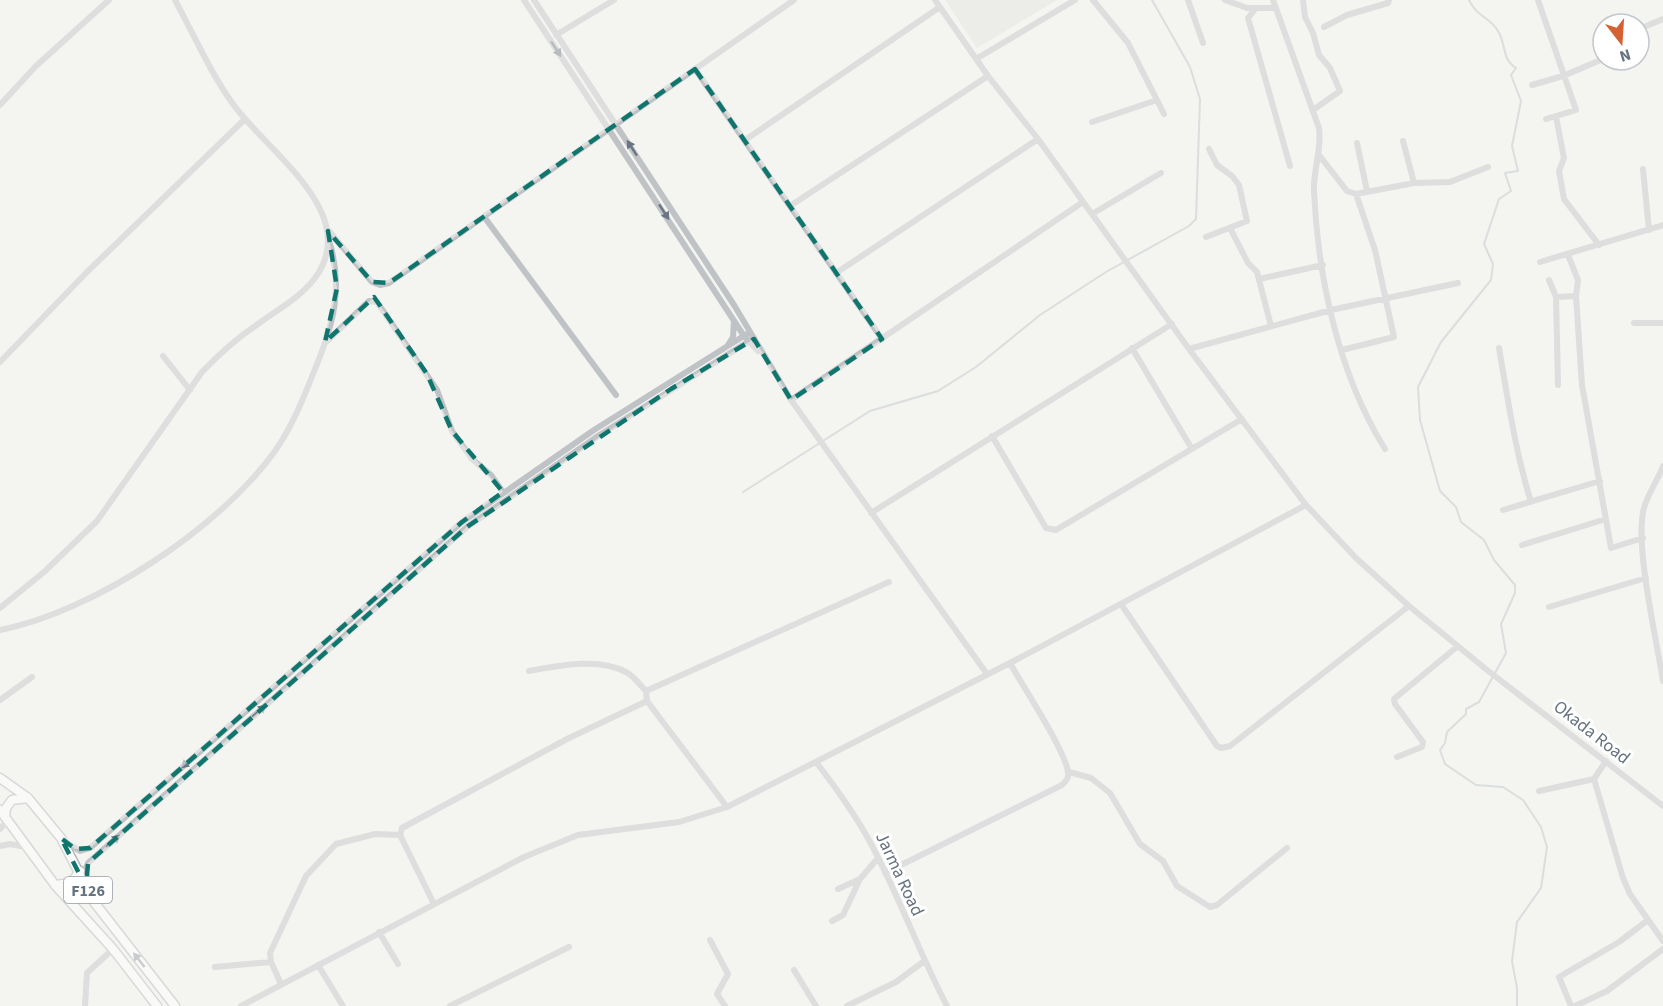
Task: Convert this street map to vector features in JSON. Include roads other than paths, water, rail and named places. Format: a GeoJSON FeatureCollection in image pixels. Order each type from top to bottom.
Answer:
{"type":"FeatureCollection","features":[{"type":"Feature","properties":{"kind":"main road","name":"F126"},"geometry":{"type":"LineString","coordinates":[[0,778],[28,798],[61,838],[94,902],[175,1006]]}},
{"type":"Feature","properties":{"kind":"main road"},"geometry":{"type":"LineString","coordinates":[[6,820],[9,803],[20,798],[28,798]]}},
{"type":"Feature","properties":{"kind":"main road","name":"F126"},"geometry":{"type":"LineString","coordinates":[[0,810],[55,885],[112,949],[157,1006]]}},
{"type":"Feature","properties":{"kind":"main road"},"geometry":{"type":"LineString","coordinates":[[55,885],[72,883],[80,871]]}},
{"type":"Feature","properties":{"kind":"street"},"geometry":{"type":"LineString","coordinates":[[0,105],[36,66],[109,0]]}},
{"type":"Feature","properties":{"kind":"street"},"geometry":{"type":"LineString","coordinates":[[175,0],[209,67],[244,120],[302,181],[319,207],[328,231],[372,282],[384,285],[485,218],[794,0]]}},
{"type":"Feature","properties":{"kind":"street"},"geometry":{"type":"LineString","coordinates":[[524,0],[734,320],[752,340],[871,513],[987,674]]}},
{"type":"Feature","properties":{"kind":"street"},"geometry":{"type":"LineString","coordinates":[[534,0],[616,124],[747,334]]}},
{"type":"Feature","properties":{"kind":"street"},"geometry":{"type":"LineString","coordinates":[[556,35],[614,0]]}},
{"type":"Feature","properties":{"kind":"street","name":"Okada Road"},"geometry":{"type":"LineString","coordinates":[[935,0],[988,76],[1038,139],[1189,349],[1306,505],[1356,558],[1409,606],[1487,670],[1663,806]]}},
{"type":"Feature","properties":{"kind":"street"},"geometry":{"type":"LineString","coordinates":[[976,59],[1075,0]]}},
{"type":"Feature","properties":{"kind":"street"},"geometry":{"type":"LineString","coordinates":[[1093,0],[1128,43],[1164,114]]}},
{"type":"Feature","properties":{"kind":"street"},"geometry":{"type":"LineString","coordinates":[[1188,0],[1203,43]]}},
{"type":"Feature","properties":{"kind":"street"},"geometry":{"type":"LineString","coordinates":[[1225,0],[1247,8],[1274,8]]}},
{"type":"Feature","properties":{"kind":"street"},"geometry":{"type":"LineString","coordinates":[[1273,0],[1321,137],[1314,187],[1331,310],[1363,411],[1385,449]]}},
{"type":"Feature","properties":{"kind":"street"},"geometry":{"type":"LineString","coordinates":[[1302,0],[1305,17],[1313,33],[1319,55],[1330,68],[1340,91],[1313,110]]}},
{"type":"Feature","properties":{"kind":"street"},"geometry":{"type":"LineString","coordinates":[[1324,27],[1344,16],[1388,3],[1389,0]]}},
{"type":"Feature","properties":{"kind":"street"},"geometry":{"type":"LineString","coordinates":[[1538,0],[1576,111],[1546,119]]}},
{"type":"Feature","properties":{"kind":"street"},"geometry":{"type":"LineString","coordinates":[[745,140],[940,8]]}},
{"type":"Feature","properties":{"kind":"street"},"geometry":{"type":"LineString","coordinates":[[1256,8],[1248,18],[1290,166]]}},
{"type":"Feature","properties":{"kind":"street"},"geometry":{"type":"LineString","coordinates":[[1532,85],[1563,76],[1591,64]]}},
{"type":"Feature","properties":{"kind":"street"},"geometry":{"type":"LineString","coordinates":[[695,69],[882,339]]}},
{"type":"Feature","properties":{"kind":"street"},"geometry":{"type":"LineString","coordinates":[[790,206],[988,76]]}},
{"type":"Feature","properties":{"kind":"street"},"geometry":{"type":"LineString","coordinates":[[1092,122],[1157,100]]}},
{"type":"Feature","properties":{"kind":"street"},"geometry":{"type":"LineString","coordinates":[[1556,117],[1564,158],[1559,171],[1564,199],[1599,245]]}},
{"type":"Feature","properties":{"kind":"street"},"geometry":{"type":"LineString","coordinates":[[0,362],[87,272],[244,120]]}},
{"type":"Feature","properties":{"kind":"street"},"geometry":{"type":"LineString","coordinates":[[836,273],[941,206],[1038,139]]}},
{"type":"Feature","properties":{"kind":"street"},"geometry":{"type":"LineString","coordinates":[[1403,141],[1414,183]]}},
{"type":"Feature","properties":{"kind":"street"},"geometry":{"type":"LineString","coordinates":[[1357,143],[1367,191]]}},
{"type":"Feature","properties":{"kind":"street"},"geometry":{"type":"LineString","coordinates":[[1206,237],[1247,220],[1239,185],[1232,176],[1217,165],[1209,150]]}},
{"type":"Feature","properties":{"kind":"street"},"geometry":{"type":"LineString","coordinates":[[1319,155],[1347,190],[1356,195],[1375,250],[1393,338],[1342,350]]}},
{"type":"Feature","properties":{"kind":"street"},"geometry":{"type":"LineString","coordinates":[[1356,195],[1414,183],[1456,180],[1488,167]]}},
{"type":"Feature","properties":{"kind":"street"},"geometry":{"type":"LineString","coordinates":[[1642,169],[1649,230]]}},
{"type":"Feature","properties":{"kind":"street"},"geometry":{"type":"LineString","coordinates":[[1092,214],[1161,173]]}},
{"type":"Feature","properties":{"kind":"street"},"geometry":{"type":"LineString","coordinates":[[791,399],[1083,202]]}},
{"type":"Feature","properties":{"kind":"street"},"geometry":{"type":"LineString","coordinates":[[485,218],[616,395]]}},
{"type":"Feature","properties":{"kind":"street"},"geometry":{"type":"LineString","coordinates":[[1540,262],[1663,225]]}},
{"type":"Feature","properties":{"kind":"street"},"geometry":{"type":"LineString","coordinates":[[1230,228],[1248,263],[1256,268],[1271,326]]}},
{"type":"Feature","properties":{"kind":"street"},"geometry":{"type":"LineString","coordinates":[[0,630],[44,616],[135,574],[200,527],[251,479],[275,450],[302,400],[333,317],[338,288],[328,231]]}},
{"type":"Feature","properties":{"kind":"street"},"geometry":{"type":"LineString","coordinates":[[0,608],[44,572],[97,520],[217,356],[300,294],[313,280],[321,268],[328,240]]}},
{"type":"Feature","properties":{"kind":"street"},"geometry":{"type":"LineString","coordinates":[[1568,255],[1578,278],[1576,296],[1582,386],[1611,548],[1643,538]]}},
{"type":"Feature","properties":{"kind":"street"},"geometry":{"type":"LineString","coordinates":[[1259,279],[1323,265]]}},
{"type":"Feature","properties":{"kind":"street"},"geometry":{"type":"LineString","coordinates":[[1549,280],[1556,297],[1558,385]]}},
{"type":"Feature","properties":{"kind":"street"},"geometry":{"type":"LineString","coordinates":[[1189,349],[1331,310],[1458,283]]}},
{"type":"Feature","properties":{"kind":"street"},"geometry":{"type":"LineString","coordinates":[[1556,297],[1576,296]]}},
{"type":"Feature","properties":{"kind":"street"},"geometry":{"type":"LineString","coordinates":[[325,342],[369,301],[377,302],[437,390],[452,431],[472,459],[491,475],[503,492]]}},
{"type":"Feature","properties":{"kind":"street"},"geometry":{"type":"LineString","coordinates":[[728,351],[733,337],[734,320]]}},
{"type":"Feature","properties":{"kind":"street"},"geometry":{"type":"LineString","coordinates":[[1634,323],[1663,323]]}},
{"type":"Feature","properties":{"kind":"street"},"geometry":{"type":"LineString","coordinates":[[871,513],[1172,324]]}},
{"type":"Feature","properties":{"kind":"street"},"geometry":{"type":"LineString","coordinates":[[86,887],[84,873],[88,863],[466,527],[598,436],[728,351],[747,334]]}},
{"type":"Feature","properties":{"kind":"street"},"geometry":{"type":"LineString","coordinates":[[61,838],[75,849],[90,848],[447,535],[503,492],[594,430],[728,351],[752,340]]}},
{"type":"Feature","properties":{"kind":"street"},"geometry":{"type":"LineString","coordinates":[[1132,348],[1192,449]]}},
{"type":"Feature","properties":{"kind":"street"},"geometry":{"type":"LineString","coordinates":[[1499,348],[1512,408],[1517,457],[1531,502]]}},
{"type":"Feature","properties":{"kind":"street"},"geometry":{"type":"LineString","coordinates":[[728,351],[747,349],[760,354]]}},
{"type":"Feature","properties":{"kind":"street"},"geometry":{"type":"LineString","coordinates":[[163,356],[190,390]]}},
{"type":"Feature","properties":{"kind":"street"},"geometry":{"type":"LineString","coordinates":[[992,436],[1046,528],[1051,530],[1062,528],[1242,419]]}},
{"type":"Feature","properties":{"kind":"street"},"geometry":{"type":"LineString","coordinates":[[1663,466],[1661,479],[1644,509],[1643,538],[1663,681]]}},
{"type":"Feature","properties":{"kind":"street"},"geometry":{"type":"LineString","coordinates":[[1503,510],[1599,481]]}},
{"type":"Feature","properties":{"kind":"street"},"geometry":{"type":"LineString","coordinates":[[241,1006],[524,857],[578,834],[680,822],[727,807],[1010,663],[1306,505]]}},
{"type":"Feature","properties":{"kind":"street"},"geometry":{"type":"LineString","coordinates":[[1522,545],[1606,519]]}},
{"type":"Feature","properties":{"kind":"street"},"geometry":{"type":"LineString","coordinates":[[1550,607],[1647,578]]}},
{"type":"Feature","properties":{"kind":"street"},"geometry":{"type":"LineString","coordinates":[[646,691],[889,582]]}},
{"type":"Feature","properties":{"kind":"street"},"geometry":{"type":"LineString","coordinates":[[1121,604],[1216,746],[1221,748],[1230,746],[1409,606]]}},
{"type":"Feature","properties":{"kind":"street"},"geometry":{"type":"LineString","coordinates":[[1396,757],[1422,747],[1423,742],[1395,704],[1395,697],[1458,646]]}},
{"type":"Feature","properties":{"kind":"street"},"geometry":{"type":"LineString","coordinates":[[885,873],[1062,785],[1068,778],[1061,753],[1010,663]]}},
{"type":"Feature","properties":{"kind":"street"},"geometry":{"type":"LineString","coordinates":[[529,671],[564,665],[602,666],[627,672],[646,691],[648,701],[727,807]]}},
{"type":"Feature","properties":{"kind":"street"},"geometry":{"type":"LineString","coordinates":[[0,700],[32,677]]}},
{"type":"Feature","properties":{"kind":"street"},"geometry":{"type":"LineString","coordinates":[[434,904],[400,835],[402,828],[567,739],[648,701]]}},
{"type":"Feature","properties":{"kind":"street","name":"Jarma Road"},"geometry":{"type":"LineString","coordinates":[[816,762],[843,797],[878,858],[923,962],[946,1006]]}},
{"type":"Feature","properties":{"kind":"street"},"geometry":{"type":"LineString","coordinates":[[1539,791],[1594,779],[1606,762]]}},
{"type":"Feature","properties":{"kind":"street"},"geometry":{"type":"LineString","coordinates":[[1068,772],[1091,778],[1110,793],[1140,844],[1163,861],[1177,886],[1210,907],[1217,905],[1287,848]]}},
{"type":"Feature","properties":{"kind":"street"},"geometry":{"type":"LineString","coordinates":[[1594,779],[1623,878],[1663,941]]}},
{"type":"Feature","properties":{"kind":"street"},"geometry":{"type":"LineString","coordinates":[[0,829],[6,820]]}},
{"type":"Feature","properties":{"kind":"street"},"geometry":{"type":"LineString","coordinates":[[281,984],[271,962],[270,953],[306,876],[336,844],[377,834],[400,835]]}},
{"type":"Feature","properties":{"kind":"street"},"geometry":{"type":"LineString","coordinates":[[0,846],[10,844],[26,847]]}},
{"type":"Feature","properties":{"kind":"street"},"geometry":{"type":"LineString","coordinates":[[832,921],[843,915],[861,879],[878,858]]}},
{"type":"Feature","properties":{"kind":"street"},"geometry":{"type":"LineString","coordinates":[[838,889],[861,879]]}},
{"type":"Feature","properties":{"kind":"street"},"geometry":{"type":"LineString","coordinates":[[1648,920],[1619,942],[1559,977],[1573,1006],[1607,991],[1663,949]]}},
{"type":"Feature","properties":{"kind":"street"},"geometry":{"type":"LineString","coordinates":[[379,932],[398,964]]}},
{"type":"Feature","properties":{"kind":"street"},"geometry":{"type":"LineString","coordinates":[[710,940],[728,974],[717,994],[725,1006]]}},
{"type":"Feature","properties":{"kind":"street"},"geometry":{"type":"LineString","coordinates":[[450,1006],[569,947]]}},
{"type":"Feature","properties":{"kind":"street"},"geometry":{"type":"LineString","coordinates":[[85,1006],[87,973],[112,949]]}},
{"type":"Feature","properties":{"kind":"street"},"geometry":{"type":"LineString","coordinates":[[215,967],[271,962]]}},
{"type":"Feature","properties":{"kind":"street"},"geometry":{"type":"LineString","coordinates":[[847,1006],[896,982],[923,962]]}},
{"type":"Feature","properties":{"kind":"street"},"geometry":{"type":"LineString","coordinates":[[318,965],[343,1006]]}},
{"type":"Feature","properties":{"kind":"street"},"geometry":{"type":"LineString","coordinates":[[794,970],[816,1006]]}},
{"type":"Feature","properties":{"kind":"waterway"},"geometry":{"type":"LineString","coordinates":[[743,492],[870,411],[938,391],[976,367],[1040,315],[1106,272],[1189,226],[1196,219],[1200,99],[1190,67],[1152,0]]}},
{"type":"Feature","properties":{"kind":"waterway"},"geometry":{"type":"LineString","coordinates":[[1469,0],[1472,6],[1495,27],[1501,36],[1508,60],[1516,68],[1511,75],[1521,101],[1512,146],[1518,171],[1505,173],[1511,191],[1499,199],[1484,244],[1493,264],[1491,280],[1441,342],[1418,387],[1420,420],[1440,491],[1456,507],[1461,522],[1484,540],[1494,560],[1515,585],[1515,593],[1501,624],[1506,653],[1479,702],[1466,709],[1466,714],[1447,732],[1445,743],[1440,750],[1445,764],[1476,785],[1503,787],[1523,800],[1541,827],[1547,847],[1541,888],[1517,922],[1512,961],[1517,988],[1517,1006]]}}]}
